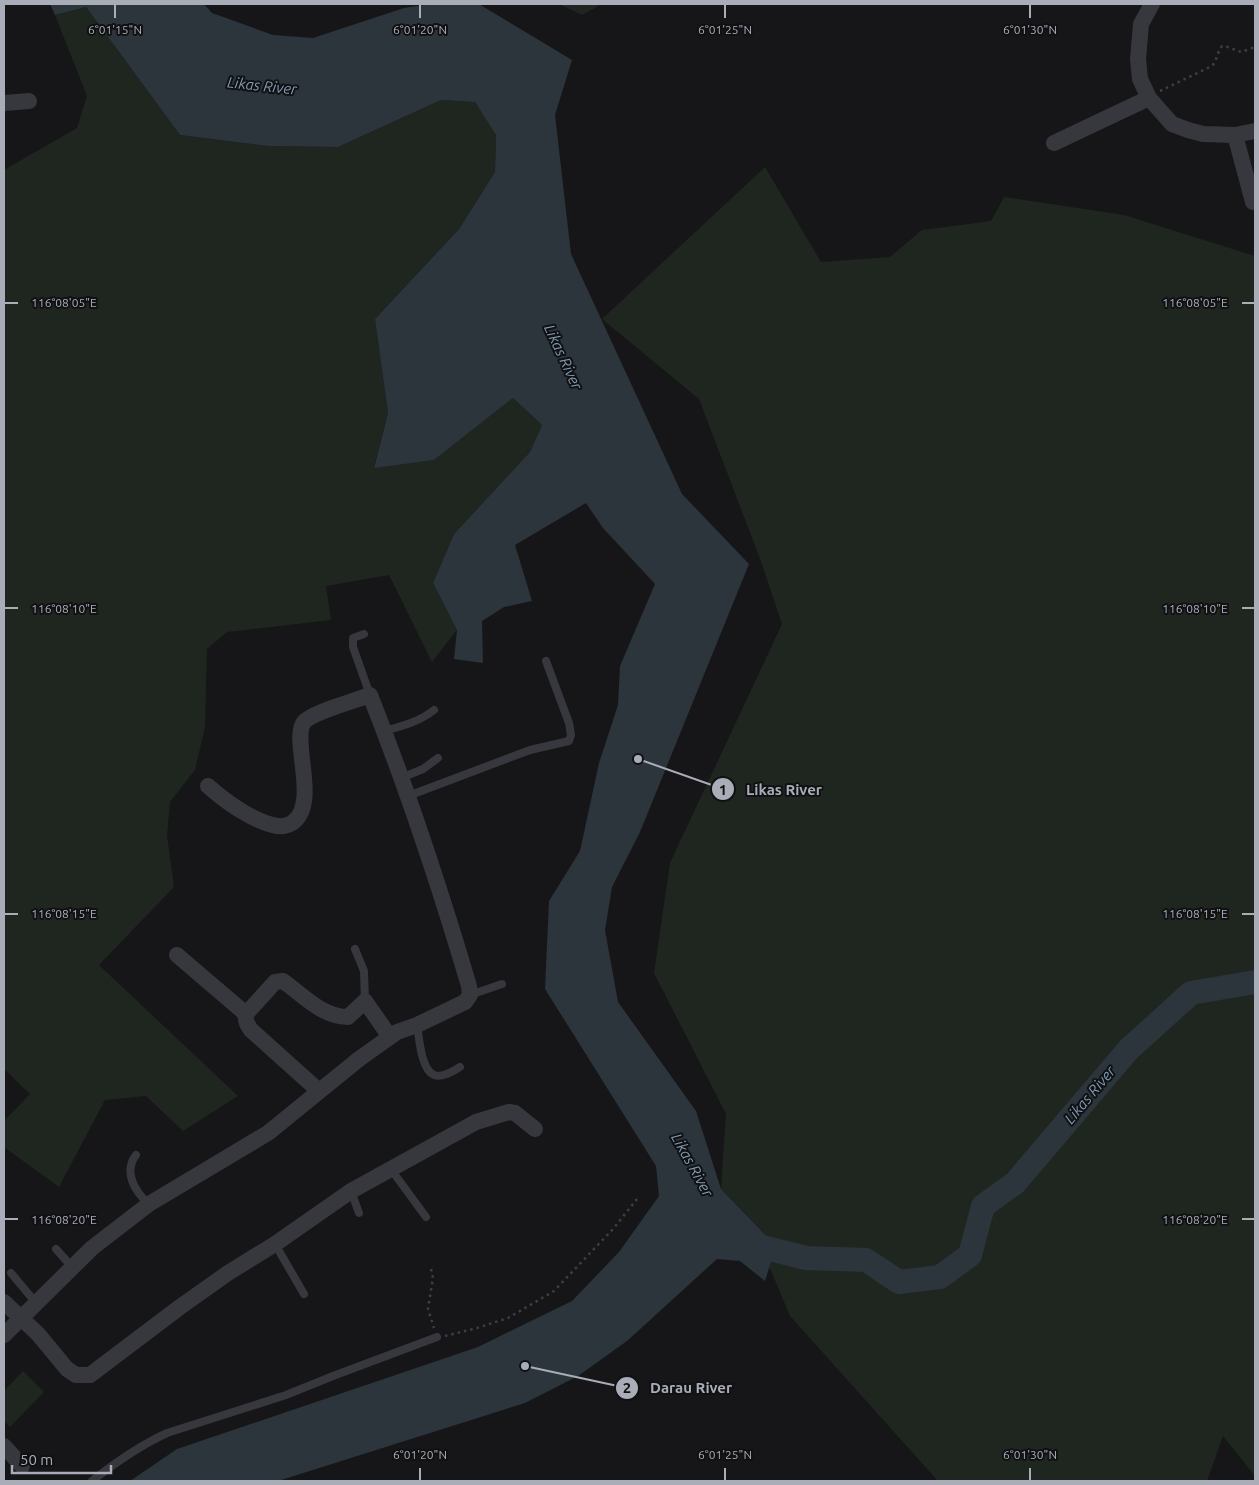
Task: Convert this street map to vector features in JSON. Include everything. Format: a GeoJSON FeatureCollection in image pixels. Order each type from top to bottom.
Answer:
{"type":"FeatureCollection","features":[{"type":"Feature","properties":{"kind":"street"},"geometry":{"type":"LineString","coordinates":[[1152,4],[1141,24],[1138,59],[1140,79],[1148,98],[1172,124],[1203,134],[1235,135],[1255,131]]}},
{"type":"Feature","properties":{"kind":"street"},"geometry":{"type":"LineString","coordinates":[[1054,143],[1148,98]]}},
{"type":"Feature","properties":{"kind":"street"},"geometry":{"type":"LineString","coordinates":[[4,103],[29,101]]}},
{"type":"Feature","properties":{"kind":"street"},"geometry":{"type":"LineString","coordinates":[[1235,135],[1253,202]]}},
{"type":"Feature","properties":{"kind":"street"},"geometry":{"type":"LineString","coordinates":[[4,1335],[72,1267],[109,1234],[149,1204],[268,1133],[319,1091],[397,1032],[465,1002],[470,996],[470,986],[453,931],[408,796],[370,696],[314,715],[302,725],[300,735],[304,765],[304,804],[300,815],[287,826],[271,825],[253,818],[225,800],[208,786]]}},
{"type":"Feature","properties":{"kind":"street"},"geometry":{"type":"LineString","coordinates":[[177,955],[246,1014]]}},
{"type":"Feature","properties":{"kind":"street"},"geometry":{"type":"LineString","coordinates":[[319,1091],[251,1030],[245,1020],[246,1014],[275,982],[283,981],[325,1011],[338,1017],[348,1017],[365,1001],[390,1037]]}},
{"type":"Feature","properties":{"kind":"street"},"geometry":{"type":"LineString","coordinates":[[4,1302],[38,1334],[67,1369],[76,1375],[90,1375],[228,1273],[275,1244],[351,1191],[390,1168],[476,1122],[509,1112],[515,1113],[535,1129]]}},
{"type":"Feature","properties":{"kind":"street"},"geometry":{"type":"LineString","coordinates":[[4,1446],[22,1466]]}},
{"type":"Feature","properties":{"kind":"lane"},"geometry":{"type":"LineString","coordinates":[[364,634],[353,638],[353,647],[370,696]]}},
{"type":"Feature","properties":{"kind":"lane"},"geometry":{"type":"LineString","coordinates":[[408,796],[530,750],[568,741],[571,735],[569,723],[546,661]]}},
{"type":"Feature","properties":{"kind":"lane"},"geometry":{"type":"LineString","coordinates":[[384,731],[412,723],[434,710]]}},
{"type":"Feature","properties":{"kind":"lane"},"geometry":{"type":"LineString","coordinates":[[401,778],[423,769],[438,758]]}},
{"type":"Feature","properties":{"kind":"lane"},"geometry":{"type":"LineString","coordinates":[[356,949],[364,971],[365,1001]]}},
{"type":"Feature","properties":{"kind":"lane"},"geometry":{"type":"LineString","coordinates":[[470,996],[502,984]]}},
{"type":"Feature","properties":{"kind":"lane"},"geometry":{"type":"LineString","coordinates":[[417,1024],[423,1059],[427,1068],[434,1075],[444,1075],[460,1067]]}},
{"type":"Feature","properties":{"kind":"lane"},"geometry":{"type":"LineString","coordinates":[[136,1155],[130,1163],[131,1180],[144,1200],[149,1204]]}},
{"type":"Feature","properties":{"kind":"lane"},"geometry":{"type":"LineString","coordinates":[[390,1168],[426,1217]]}},
{"type":"Feature","properties":{"kind":"lane"},"geometry":{"type":"LineString","coordinates":[[351,1191],[358,1214]]}},
{"type":"Feature","properties":{"kind":"lane"},"geometry":{"type":"LineString","coordinates":[[275,1244],[304,1294]]}},
{"type":"Feature","properties":{"kind":"lane"},"geometry":{"type":"LineString","coordinates":[[56,1249],[72,1267]]}},
{"type":"Feature","properties":{"kind":"lane"},"geometry":{"type":"LineString","coordinates":[[11,1274],[36,1303]]}},
{"type":"Feature","properties":{"kind":"lane"},"geometry":{"type":"LineString","coordinates":[[92,1481],[118,1460],[166,1433],[286,1395],[437,1338]]}},
{"type":"Feature","properties":{"kind":"path"},"geometry":{"type":"LineString","coordinates":[[1148,98],[1212,66],[1222,46],[1241,52],[1255,47]]}},
{"type":"Feature","properties":{"kind":"path"},"geometry":{"type":"LineString","coordinates":[[431,1269],[432,1278],[428,1309],[437,1338],[508,1318],[554,1291],[613,1229],[637,1199]]}},
{"type":"Feature","properties":{"kind":"shaded area"},"geometry":{"type":"Polygon","coordinates":[[[559,4],[602,4],[582,15],[559,4]]]}},
{"type":"Feature","properties":{"kind":"shaded area"},"geometry":{"type":"Polygon","coordinates":[[[86,7],[180,135],[268,146],[338,147],[441,100],[475,102],[496,135],[495,172],[459,229],[375,319],[388,413],[374,467],[434,460],[513,398],[542,425],[530,452],[454,534],[433,583],[457,630],[432,662],[389,575],[326,586],[331,620],[227,632],[207,649],[205,727],[195,770],[170,802],[167,835],[174,887],[99,965],[238,1096],[183,1131],[146,1096],[105,1100],[59,1187],[4,1147],[4,1121],[30,1094],[4,1069],[4,170],[77,128],[87,96],[55,15],[86,7]]]}},
{"type":"Feature","properties":{"kind":"shaded area"},"geometry":{"type":"Polygon","coordinates":[[[765,167],[821,262],[890,257],[922,230],[991,221],[1004,197],[1124,215],[1255,256],[1255,1476],[1223,1436],[1207,1481],[938,1481],[790,1316],[769,1266],[776,1246],[721,1189],[726,1114],[654,973],[670,863],[782,624],[759,556],[699,399],[602,319],[765,167]]]}},
{"type":"Feature","properties":{"kind":"shaded area"},"geometry":{"type":"Polygon","coordinates":[[[23,1371],[44,1392],[10,1427],[4,1421],[4,1391],[23,1371]]]}},
{"type":"Feature","properties":{"kind":"water"},"geometry":{"type":"Polygon","coordinates":[[[50,4],[204,4],[212,13],[273,35],[313,38],[404,8],[430,4],[479,4],[572,60],[555,115],[571,254],[682,494],[749,564],[640,832],[612,887],[605,930],[618,1002],[696,1111],[721,1189],[776,1246],[765,1281],[740,1261],[717,1259],[627,1341],[578,1376],[525,1403],[278,1481],[130,1481],[177,1449],[478,1347],[572,1301],[619,1252],[659,1196],[656,1166],[545,989],[549,901],[580,851],[599,763],[618,705],[620,666],[655,584],[603,528],[586,503],[515,545],[532,601],[504,607],[482,621],[483,663],[454,659],[457,630],[433,583],[454,534],[530,452],[542,425],[513,398],[434,460],[374,468],[388,413],[375,319],[459,229],[495,172],[496,135],[475,102],[441,100],[338,147],[268,146],[180,135],[86,7],[55,15],[50,4]]]}},
{"type":"Feature","properties":{"kind":"waterway","name":"Likas River"},"geometry":{"type":"LineString","coordinates":[[746,1239],[751,1244],[806,1258],[866,1260],[899,1282],[940,1277],[970,1255],[983,1206],[1015,1183],[1129,1049],[1191,993],[1255,982]]}},
{"type":"Feature","properties":{"kind":"place","name":"Likas River"},"geometry":{"type":"Point","coordinates":[638,759]}},
{"type":"Feature","properties":{"kind":"place","name":"Darau River"},"geometry":{"type":"Point","coordinates":[525,1366]}}]}
